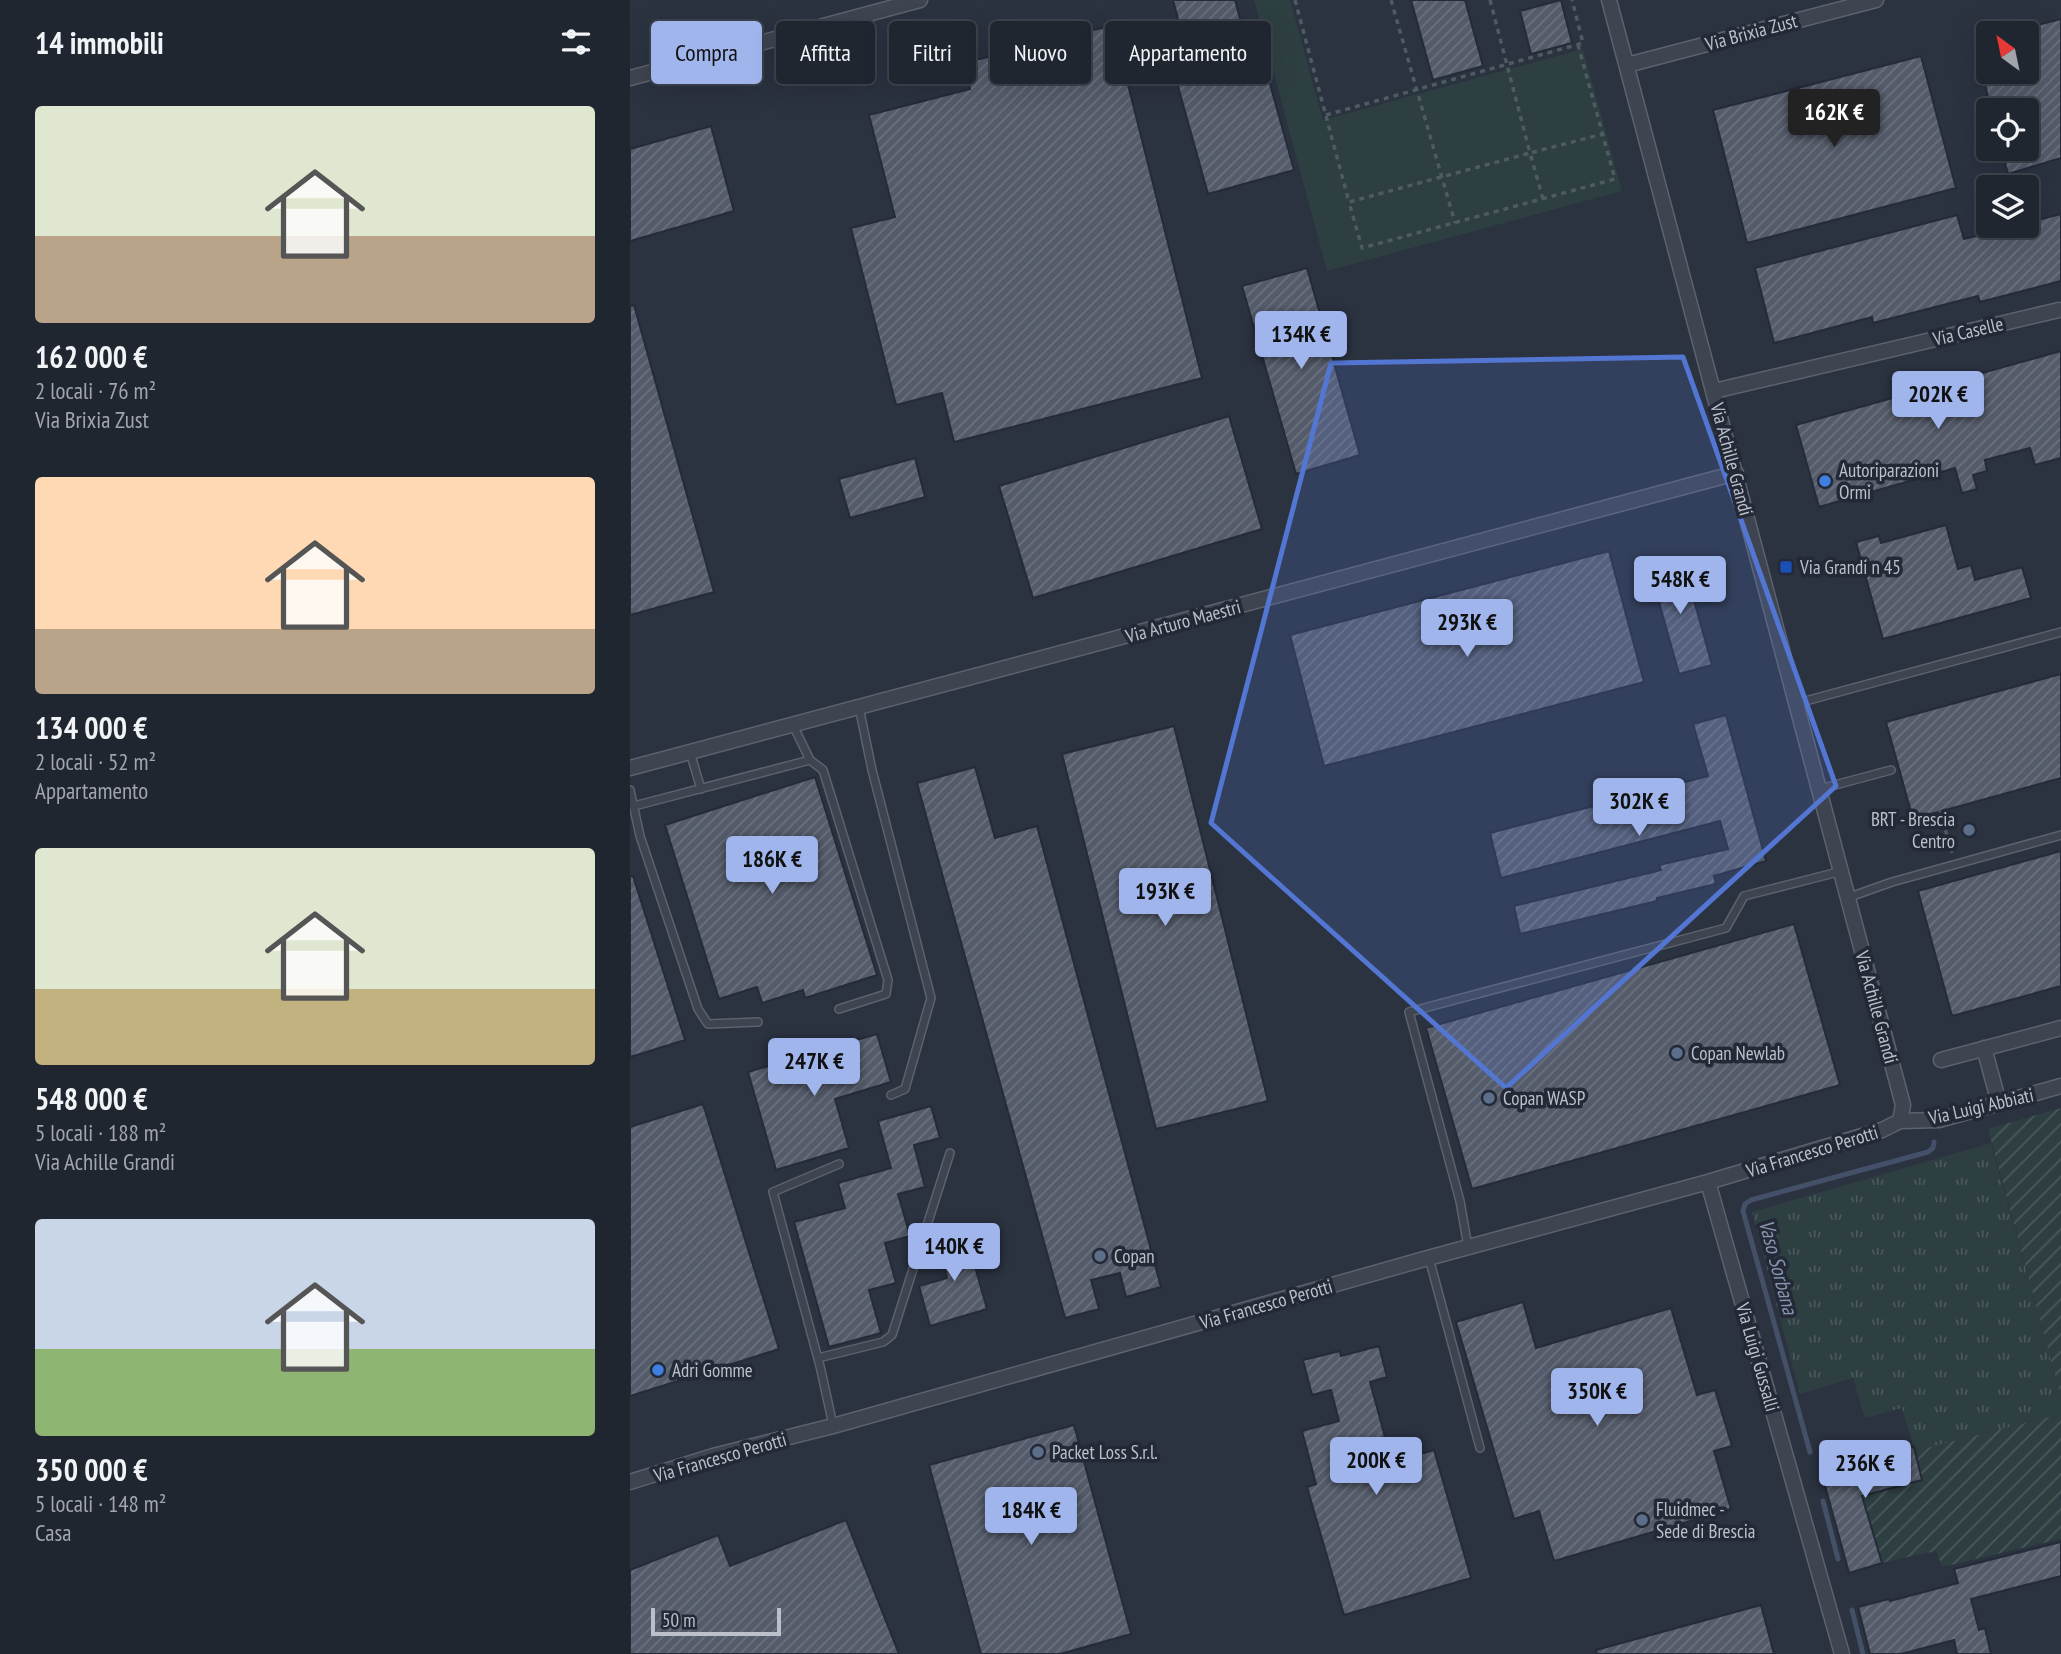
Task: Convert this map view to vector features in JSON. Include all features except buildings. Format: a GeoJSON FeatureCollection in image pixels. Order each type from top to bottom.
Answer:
{"type":"FeatureCollection","features":[{"type":"Feature","properties":{"kind":"street"},"geometry":{"type":"LineString","coordinates":[[630,78],[920,0]]}},
{"type":"Feature","properties":{"kind":"street","name":"Via Achille Grandi"},"geometry":{"type":"LineString","coordinates":[[1609,0],[1903,1105],[1900,1121]]}},
{"type":"Feature","properties":{"kind":"street","name":"Via Brixia Zust"},"geometry":{"type":"LineString","coordinates":[[1627,65],[1875,0]]}},
{"type":"Feature","properties":{"kind":"street","name":"Via Caselle"},"geometry":{"type":"LineString","coordinates":[[1714,391],[2059,310]]}},
{"type":"Feature","properties":{"kind":"street","name":"Via Arturo Maestri"},"geometry":{"type":"LineString","coordinates":[[630,768],[1736,473]]}},
{"type":"Feature","properties":{"kind":"street"},"geometry":{"type":"LineString","coordinates":[[1941,1060],[2061,1028]]}},
{"type":"Feature","properties":{"kind":"street"},"geometry":{"type":"LineString","coordinates":[[1984,1048],[1998,1103]]}},
{"type":"Feature","properties":{"kind":"street","name":"Via Luigi Abbiati"},"geometry":{"type":"LineString","coordinates":[[1900,1121],[1939,1120],[2061,1086]]}},
{"type":"Feature","properties":{"kind":"street","name":"Via Francesco Perotti"},"geometry":{"type":"LineString","coordinates":[[630,1482],[713,1456],[833,1426],[1708,1182],[1881,1130],[1900,1121]]}},
{"type":"Feature","properties":{"kind":"street","name":"Via Luigi Gussalli"},"geometry":{"type":"LineString","coordinates":[[1708,1182],[1842,1654]]}},
{"type":"Feature","properties":{"kind":"lane"},"geometry":{"type":"LineString","coordinates":[[1798,703],[2061,632]]}},
{"type":"Feature","properties":{"kind":"lane"},"geometry":{"type":"LineString","coordinates":[[859,707],[872,770],[931,998],[905,1089],[891,1095]]}},
{"type":"Feature","properties":{"kind":"lane"},"geometry":{"type":"LineString","coordinates":[[793,725],[810,760],[823,769],[888,980],[886,994],[839,1009]]}},
{"type":"Feature","properties":{"kind":"lane"},"geometry":{"type":"LineString","coordinates":[[690,752],[701,789]]}},
{"type":"Feature","properties":{"kind":"lane"},"geometry":{"type":"LineString","coordinates":[[634,806],[810,760]]}},
{"type":"Feature","properties":{"kind":"lane"},"geometry":{"type":"LineString","coordinates":[[1820,789],[1891,771]]}},
{"type":"Feature","properties":{"kind":"lane"},"geometry":{"type":"LineString","coordinates":[[630,790],[640,836],[698,1009],[708,1024],[758,1022]]}},
{"type":"Feature","properties":{"kind":"lane"},"geometry":{"type":"LineString","coordinates":[[1847,898],[1892,882],[2061,835]]}},
{"type":"Feature","properties":{"kind":"lane"},"geometry":{"type":"LineString","coordinates":[[1468,1248],[1460,1201],[1409,1012],[1727,928],[1744,896],[1842,871]]}},
{"type":"Feature","properties":{"kind":"lane"},"geometry":{"type":"LineString","coordinates":[[818,1358],[883,1342],[892,1335],[950,1153]]}},
{"type":"Feature","properties":{"kind":"lane"},"geometry":{"type":"LineString","coordinates":[[833,1426],[818,1358],[773,1192],[839,1164]]}},
{"type":"Feature","properties":{"kind":"lane"},"geometry":{"type":"LineString","coordinates":[[1428,1258],[1480,1448]]}},
{"type":"Feature","properties":{"kind":"path"},"geometry":{"type":"LineString","coordinates":[[1295,0],[1362,248],[1615,179],[1578,45]]}},
{"type":"Feature","properties":{"kind":"path"},"geometry":{"type":"LineString","coordinates":[[1391,0],[1455,223]]}},
{"type":"Feature","properties":{"kind":"path"},"geometry":{"type":"LineString","coordinates":[[1490,0],[1543,199]]}},
{"type":"Feature","properties":{"kind":"path"},"geometry":{"type":"LineString","coordinates":[[1326,115],[1583,43],[1572,0]]}},
{"type":"Feature","properties":{"kind":"path"},"geometry":{"type":"LineString","coordinates":[[1349,202],[1603,134]]}},
{"type":"Feature","properties":{"kind":"path"},"geometry":{"type":"LineString","coordinates":[[1940,811],[1955,864]]}},
{"type":"Feature","properties":{"kind":"highlighted area"},"geometry":{"type":"Polygon","coordinates":[[[1683,357],[1836,786],[1506,1088],[1211,823],[1331,363],[1683,357]]]}},
{"type":"Feature","properties":{"kind":"green space"},"geometry":{"type":"Polygon","coordinates":[[[1254,0],[1290,0],[1323,120],[1583,49],[1622,191],[1327,271],[1271,63],[1271,21],[1260,21],[1254,0]]]}},
{"type":"Feature","properties":{"kind":"green space"},"geometry":{"type":"Polygon","coordinates":[[[2061,1108],[2061,1397],[1988,1129],[2061,1108]]]}},
{"type":"Feature","properties":{"kind":"green space"},"geometry":{"type":"Polygon","coordinates":[[[1991,1143],[2061,1397],[2061,1414],[1915,1451],[1902,1408],[1865,1418],[1853,1378],[1800,1394],[1752,1212],[1991,1143]]]}},
{"type":"Feature","properties":{"kind":"green space"},"geometry":{"type":"Polygon","coordinates":[[[2061,1414],[2061,1539],[1942,1567],[1936,1551],[1882,1563],[1862,1496],[1922,1480],[1915,1451],[2061,1414]]]}},
{"type":"Feature","properties":{"kind":"waterway","name":"Vaso Sorbana"},"geometry":{"type":"LineString","coordinates":[[1810,1452],[1743,1211],[1745,1204],[1751,1200],[1928,1152],[1933,1148],[1934,1142]]}},
{"type":"Feature","properties":{"kind":"waterway","name":"Vaso Sorbana"},"geometry":{"type":"LineString","coordinates":[[1823,1501],[1838,1559]]}},
{"type":"Feature","properties":{"kind":"waterway","name":"Vaso Sorbana"},"geometry":{"type":"LineString","coordinates":[[1852,1610],[1863,1654]]}},
{"type":"Feature","properties":{"kind":"place","name":"Autoriparazioni Ormi"},"geometry":{"type":"Point","coordinates":[1825,481]}},
{"type":"Feature","properties":{"kind":"place","name":"Via Grandi n 45"},"geometry":{"type":"Point","coordinates":[1786,567]}},
{"type":"Feature","properties":{"kind":"place","name":"BRT - Brescia Centro"},"geometry":{"type":"Point","coordinates":[1969,830]}},
{"type":"Feature","properties":{"kind":"place","name":"Copan Newlab"},"geometry":{"type":"Point","coordinates":[1677,1053]}},
{"type":"Feature","properties":{"kind":"place","name":"Copan WASP"},"geometry":{"type":"Point","coordinates":[1489,1098]}},
{"type":"Feature","properties":{"kind":"place","name":"Copan"},"geometry":{"type":"Point","coordinates":[1100,1256]}},
{"type":"Feature","properties":{"kind":"place","name":"Adri Gomme"},"geometry":{"type":"Point","coordinates":[658,1370]}},
{"type":"Feature","properties":{"kind":"place","name":"Packet Loss S.r.l."},"geometry":{"type":"Point","coordinates":[1038,1452]}},
{"type":"Feature","properties":{"kind":"place","name":"Fluidmec - Sede di Brescia"},"geometry":{"type":"Point","coordinates":[1642,1520]}}]}
